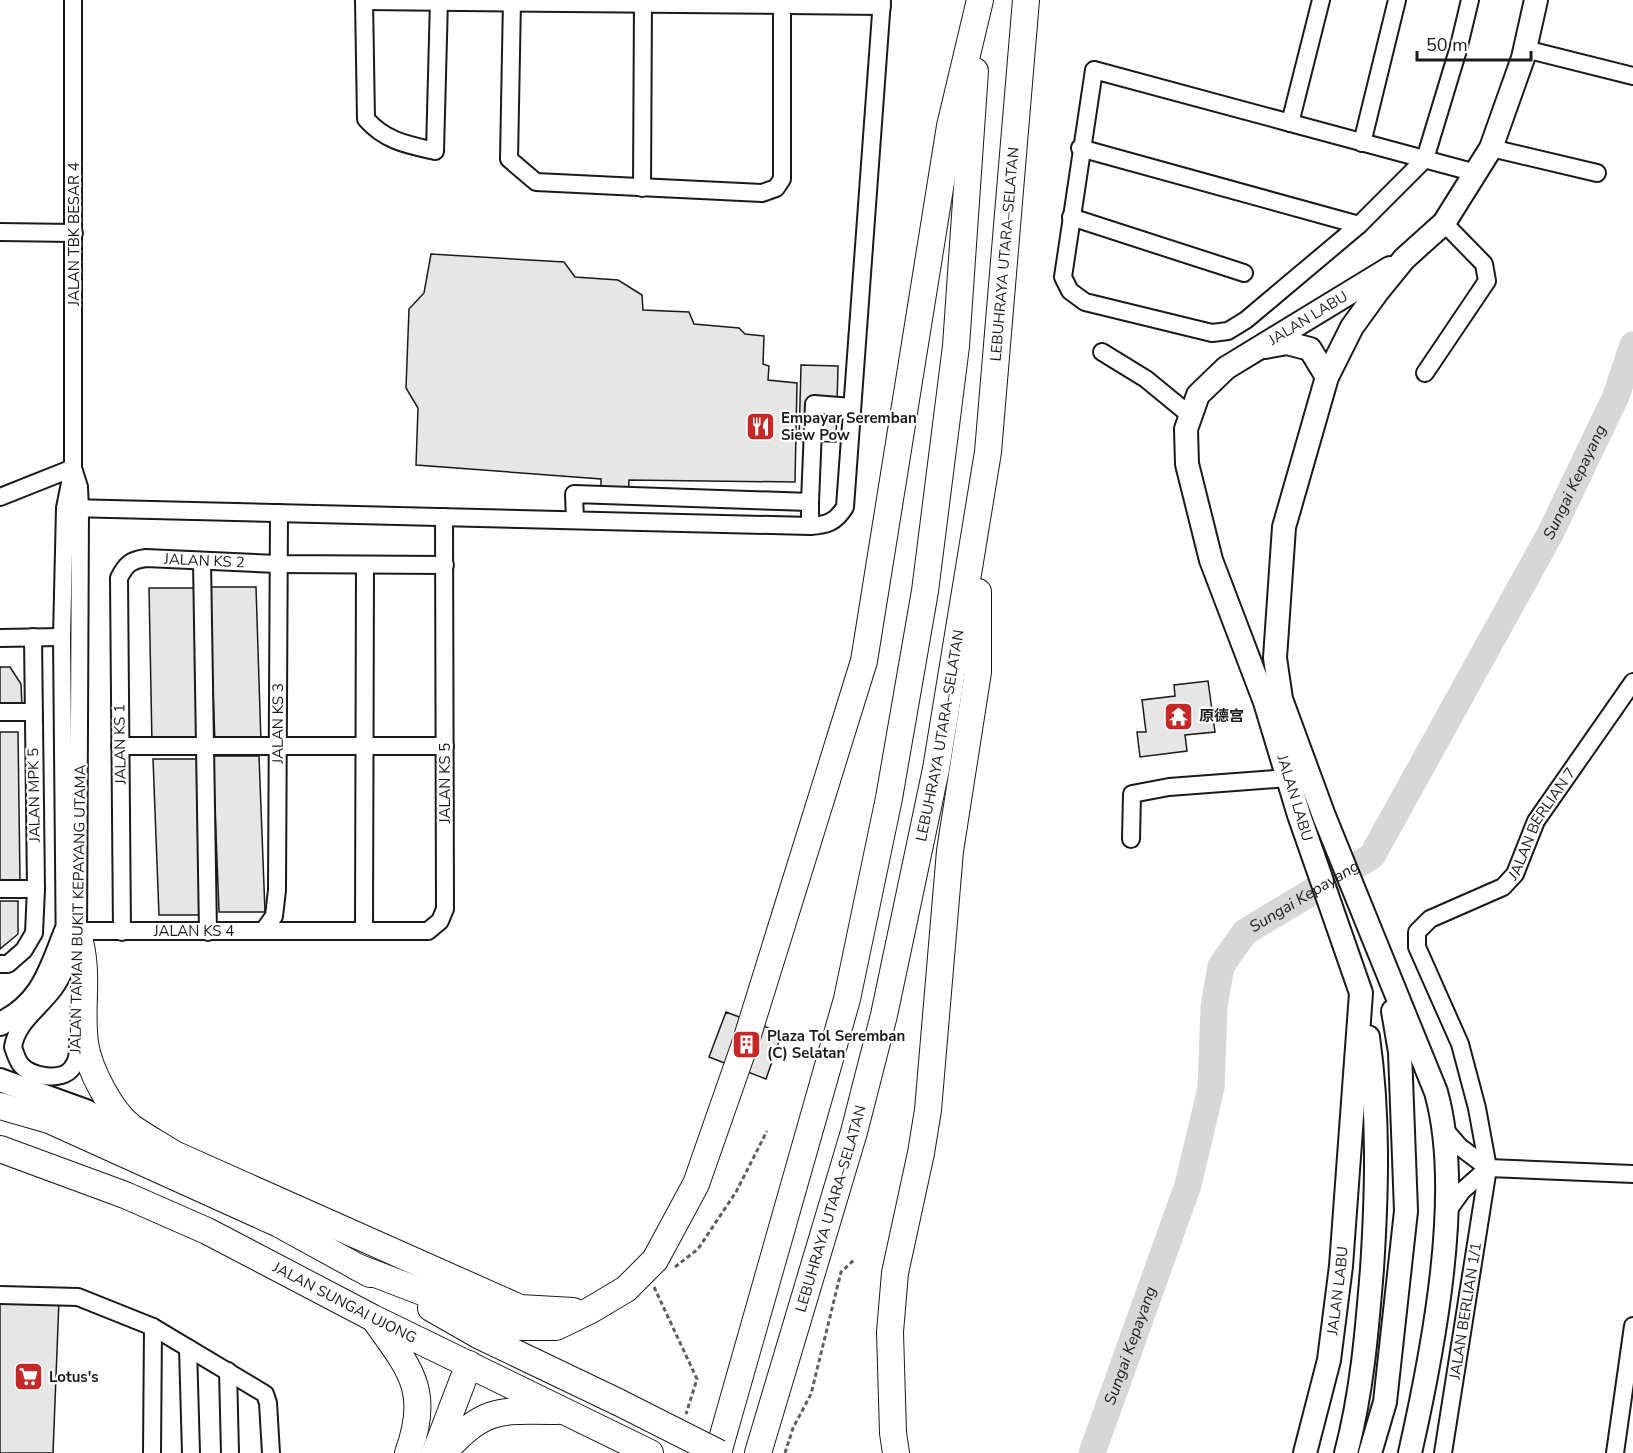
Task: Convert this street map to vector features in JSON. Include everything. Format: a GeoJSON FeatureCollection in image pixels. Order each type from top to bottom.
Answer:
{"type":"FeatureCollection","features":[{"type":"Feature","properties":{"kind":"highway"},"geometry":{"type":"LineString","coordinates":[[357,1266],[514,1327],[556,1327],[626,1289],[656,1260],[696,1184],[745,1044],[864,661],[950,126],[980,0]]}},
{"type":"Feature","properties":{"kind":"highway"},"geometry":{"type":"LineString","coordinates":[[0,1106],[49,1120],[279,1224],[480,1336],[719,1453],[847,999],[889,798],[925,591],[956,346],[980,0]]}},
{"type":"Feature","properties":{"kind":"highway","name":"LEBUHRAYA UTARA–SELATAN"},"geometry":{"type":"LineString","coordinates":[[758,1453],[833,1204],[884,1015],[936,769],[988,452],[1026,0]]}},
{"type":"Feature","properties":{"kind":"highway"},"geometry":{"type":"LineString","coordinates":[[897,1446],[889,1339],[895,1273],[928,1110],[950,850],[978,672],[979,517]]}},
{"type":"Feature","properties":{"kind":"highway"},"geometry":{"type":"LineString","coordinates":[[74,932],[85,959],[85,1043],[91,1065],[105,1094],[130,1126],[174,1154],[520,1308],[589,1311]]}},
{"type":"Feature","properties":{"kind":"highway","name":"JALAN SUNGAI UJONG"},"geometry":{"type":"LineString","coordinates":[[0,1149],[35,1160],[207,1231],[373,1318],[650,1453]]}},
{"type":"Feature","properties":{"kind":"highway"},"geometry":{"type":"LineString","coordinates":[[373,1318],[410,1369],[416,1390],[418,1412],[408,1453]]}},
{"type":"Feature","properties":{"kind":"highway"},"geometry":{"type":"LineString","coordinates":[[435,1453],[469,1364]]}},
{"type":"Feature","properties":{"kind":"highway"},"geometry":{"type":"LineString","coordinates":[[443,1453],[478,1420],[496,1413],[566,1412]]}},
{"type":"Feature","properties":{"kind":"main road","name":"JALAN LABU"},"geometry":{"type":"LineString","coordinates":[[1410,1453],[1425,1380],[1447,1212],[1446,1131],[1436,1092],[1323,816],[1281,699],[1275,658],[1284,527],[1327,377],[1352,327],[1404,259],[1444,223],[1491,148],[1525,50],[1536,0]]}},
{"type":"Feature","properties":{"kind":"main road","name":"JALAN LABU"},"geometry":{"type":"LineString","coordinates":[[1305,1453],[1329,1360],[1341,1266],[1361,993],[1299,815],[1265,702],[1211,560],[1187,464],[1186,429],[1198,395],[1226,368],[1404,259]]}},
{"type":"Feature","properties":{"kind":"main road"},"geometry":{"type":"LineString","coordinates":[[1258,348],[1287,344],[1310,349],[1327,377]]}},
{"type":"Feature","properties":{"kind":"main road"},"geometry":{"type":"LineString","coordinates":[[0,1024],[23,1008],[42,988],[74,932]]}},
{"type":"Feature","properties":{"kind":"main road"},"geometry":{"type":"LineString","coordinates":[[1370,1453],[1385,1402],[1406,1211],[1400,1052],[1387,974]]}},
{"type":"Feature","properties":{"kind":"main road"},"geometry":{"type":"LineString","coordinates":[[1346,1453],[1367,1335],[1377,1197],[1374,1080],[1361,993]]}},
{"type":"Feature","properties":{"kind":"main road"},"geometry":{"type":"LineString","coordinates":[[0,1080],[86,1111],[121,1134],[206,1180],[279,1224]]}},
{"type":"Feature","properties":{"kind":"main road"},"geometry":{"type":"LineString","coordinates":[[0,1157],[35,1160]]}},
{"type":"Feature","properties":{"kind":"street","name":"JALAN TBK BESAR 4"},"geometry":{"type":"LineString","coordinates":[[73,0],[73,468]]}},
{"type":"Feature","properties":{"kind":"street"},"geometry":{"type":"LineString","coordinates":[[1290,123],[1321,0]]}},
{"type":"Feature","properties":{"kind":"street"},"geometry":{"type":"LineString","coordinates":[[1362,142],[1397,0]]}},
{"type":"Feature","properties":{"kind":"street"},"geometry":{"type":"LineString","coordinates":[[1470,0],[1458,50],[1425,159],[1359,225],[1246,320],[1228,331],[1212,333],[1085,302],[1070,291],[1063,277],[1080,148],[1094,70],[1362,142],[1425,159],[1476,173]]}},
{"type":"Feature","properties":{"kind":"street"},"geometry":{"type":"LineString","coordinates":[[72,509],[810,526],[837,520],[845,507],[882,3],[512,1],[439,1],[364,1],[366,119],[376,130],[396,142],[435,152],[439,1]]}},
{"type":"Feature","properties":{"kind":"street"},"geometry":{"type":"LineString","coordinates":[[512,1],[509,159],[536,182],[762,193],[776,188],[782,179],[782,3]]}},
{"type":"Feature","properties":{"kind":"street"},"geometry":{"type":"LineString","coordinates":[[642,188],[643,2]]}},
{"type":"Feature","properties":{"kind":"street"},"geometry":{"type":"LineString","coordinates":[[1525,50],[1633,76]]}},
{"type":"Feature","properties":{"kind":"street"},"geometry":{"type":"LineString","coordinates":[[1080,148],[1359,225]]}},
{"type":"Feature","properties":{"kind":"street"},"geometry":{"type":"LineString","coordinates":[[1491,148],[1597,173]]}},
{"type":"Feature","properties":{"kind":"street"},"geometry":{"type":"LineString","coordinates":[[1071,216],[1244,273]]}},
{"type":"Feature","properties":{"kind":"street"},"geometry":{"type":"LineString","coordinates":[[1425,373],[1487,281],[1484,264],[1444,223]]}},
{"type":"Feature","properties":{"kind":"street"},"geometry":{"type":"LineString","coordinates":[[0,232],[74,233]]}},
{"type":"Feature","properties":{"kind":"street"},"geometry":{"type":"LineString","coordinates":[[1102,352],[1146,379],[1191,416]]}},
{"type":"Feature","properties":{"kind":"street"},"geometry":{"type":"LineString","coordinates":[[810,526],[813,404],[852,407]]}},
{"type":"Feature","properties":{"kind":"street"},"geometry":{"type":"LineString","coordinates":[[0,497],[73,468]]}},
{"type":"Feature","properties":{"kind":"street","name":"JALAN TAMAN BUKIT KEPAYANG UTAMA"},"geometry":{"type":"LineString","coordinates":[[72,509],[74,932],[61,981],[41,1007],[19,1026],[13,1047],[20,1064],[43,1076],[63,1074],[72,1069],[78,1056],[74,932],[62,637],[72,509],[80,487],[73,468]]}},
{"type":"Feature","properties":{"kind":"street"},"geometry":{"type":"LineString","coordinates":[[575,520],[574,494],[810,502]]}},
{"type":"Feature","properties":{"kind":"street","name":"JALAN KS 3"},"geometry":{"type":"LineString","coordinates":[[264,930],[274,916],[277,890],[279,513]]}},
{"type":"Feature","properties":{"kind":"street","name":"JALAN KS 5"},"geometry":{"type":"LineString","coordinates":[[264,930],[428,931],[440,921],[445,909],[444,517]]}},
{"type":"Feature","properties":{"kind":"street","name":"JALAN KS 2"},"geometry":{"type":"LineString","coordinates":[[132,560],[445,566]]}},
{"type":"Feature","properties":{"kind":"street","name":"JALAN KS 1"},"geometry":{"type":"LineString","coordinates":[[122,932],[119,578],[132,560]]}},
{"type":"Feature","properties":{"kind":"street"},"geometry":{"type":"LineString","coordinates":[[202,561],[208,932]]}},
{"type":"Feature","properties":{"kind":"street"},"geometry":{"type":"LineString","coordinates":[[364,930],[365,565]]}},
{"type":"Feature","properties":{"kind":"street"},"geometry":{"type":"LineString","coordinates":[[0,638],[62,637]]}},
{"type":"Feature","properties":{"kind":"street","name":"JALAN MPK 5"},"geometry":{"type":"LineString","coordinates":[[0,964],[8,964],[24,950],[34,933],[36,889],[32,712],[33,638]]}},
{"type":"Feature","properties":{"kind":"street","name":"JALAN BERLIAN 7"},"geometry":{"type":"LineString","coordinates":[[1488,1168],[1477,1108],[1460,1044],[1417,947],[1417,932],[1430,919],[1503,887],[1515,874],[1536,821],[1633,682]]}},
{"type":"Feature","properties":{"kind":"street"},"geometry":{"type":"LineString","coordinates":[[0,712],[32,712]]}},
{"type":"Feature","properties":{"kind":"street"},"geometry":{"type":"LineString","coordinates":[[120,746],[445,746]]}},
{"type":"Feature","properties":{"kind":"street"},"geometry":{"type":"LineString","coordinates":[[1131,839],[1132,794],[1169,787],[1288,778]]}},
{"type":"Feature","properties":{"kind":"street"},"geometry":{"type":"LineString","coordinates":[[0,889],[36,889]]}},
{"type":"Feature","properties":{"kind":"street","name":"JALAN KS 4"},"geometry":{"type":"LineString","coordinates":[[74,932],[264,930]]}},
{"type":"Feature","properties":{"kind":"street"},"geometry":{"type":"LineString","coordinates":[[1446,1131],[1460,1147],[1488,1168],[1633,1174]]}},
{"type":"Feature","properties":{"kind":"street"},"geometry":{"type":"LineString","coordinates":[[1447,1212],[1462,1191],[1488,1168]]}},
{"type":"Feature","properties":{"kind":"street","name":"JALAN BERLIAN 1/1"},"geometry":{"type":"LineString","coordinates":[[1443,1453],[1488,1168]]}},
{"type":"Feature","properties":{"kind":"street"},"geometry":{"type":"LineString","coordinates":[[0,1295],[78,1297],[153,1327],[264,1394],[268,1403],[272,1453]]}},
{"type":"Feature","properties":{"kind":"street"},"geometry":{"type":"LineString","coordinates":[[1615,1453],[1633,1326]]}},
{"type":"Feature","properties":{"kind":"street"},"geometry":{"type":"LineString","coordinates":[[152,1453],[153,1327]]}},
{"type":"Feature","properties":{"kind":"street"},"geometry":{"type":"LineString","coordinates":[[188,1348],[191,1453]]}},
{"type":"Feature","properties":{"kind":"street"},"geometry":{"type":"LineString","coordinates":[[228,1371],[230,1453]]}},
{"type":"Feature","properties":{"kind":"path"},"geometry":{"type":"LineString","coordinates":[[671,1270],[698,1249],[736,1192],[767,1131]]}},
{"type":"Feature","properties":{"kind":"path"},"geometry":{"type":"LineString","coordinates":[[785,1453],[793,1428],[811,1394],[841,1272],[854,1260]]}},
{"type":"Feature","properties":{"kind":"path"},"geometry":{"type":"LineString","coordinates":[[652,1282],[697,1379],[684,1421]]}},
{"type":"Feature","properties":{"kind":"building"},"geometry":{"type":"Polygon","coordinates":[[[431,254],[564,262],[575,277],[618,280],[642,295],[643,310],[689,312],[694,324],[739,328],[745,334],[764,336],[763,364],[769,366],[768,380],[797,383],[795,482],[629,480],[628,503],[601,498],[601,479],[416,465],[418,408],[406,388],[409,309],[424,293],[431,254]]]}},
{"type":"Feature","properties":{"kind":"building"},"geometry":{"type":"Polygon","coordinates":[[[801,365],[838,366],[836,442],[799,441],[801,365]]]}},
{"type":"Feature","properties":{"kind":"building"},"geometry":{"type":"Polygon","coordinates":[[[209,587],[256,587],[261,743],[215,743],[209,587]]]}},
{"type":"Feature","properties":{"kind":"building"},"geometry":{"type":"Polygon","coordinates":[[[149,588],[197,588],[198,744],[152,744],[149,588]]]}},
{"type":"Feature","properties":{"kind":"building"},"geometry":{"type":"Polygon","coordinates":[[[0,667],[10,667],[21,684],[22,706],[0,706],[0,667]]]}},
{"type":"Feature","properties":{"kind":"building","name":"原德宫"},"geometry":{"type":"Polygon","coordinates":[[[1208,681],[1215,732],[1185,735],[1187,751],[1140,757],[1137,732],[1146,732],[1142,700],[1175,696],[1174,685],[1208,681]]]}},
{"type":"Feature","properties":{"kind":"building"},"geometry":{"type":"Polygon","coordinates":[[[0,732],[18,732],[20,880],[0,880],[0,732]]]}},
{"type":"Feature","properties":{"kind":"building"},"geometry":{"type":"Polygon","coordinates":[[[213,756],[259,756],[265,912],[219,912],[213,756]]]}},
{"type":"Feature","properties":{"kind":"building"},"geometry":{"type":"Polygon","coordinates":[[[153,759],[199,759],[205,915],[159,915],[153,759]]]}},
{"type":"Feature","properties":{"kind":"building"},"geometry":{"type":"Polygon","coordinates":[[[0,901],[18,901],[18,934],[0,949],[0,901]]]}},
{"type":"Feature","properties":{"kind":"building","name":"Plaza Tol Seremban (C) Selatan"},"geometry":{"type":"Polygon","coordinates":[[[726,1012],[782,1033],[766,1079],[709,1057],[726,1012]]]}},
{"type":"Feature","properties":{"kind":"building","name":"Lotus's"},"geometry":{"type":"Polygon","coordinates":[[[0,1300],[59,1300],[53,1453],[0,1453],[0,1300]]]}},
{"type":"Feature","properties":{"kind":"waterway","name":"Sungai Kepayang"},"geometry":{"type":"LineString","coordinates":[[1092,1453],[1188,1185],[1211,1088],[1214,1007],[1221,966],[1245,932],[1372,856],[1550,534],[1616,396],[1633,345]]}},
{"type":"Feature","properties":{"kind":"place","name":"Empayar Seremban Siew Pow"},"geometry":{"type":"Point","coordinates":[760,427]}},
{"type":"Feature","properties":{"kind":"place","name":"原德宫"},"geometry":{"type":"Point","coordinates":[1178,716]}},
{"type":"Feature","properties":{"kind":"place","name":"Plaza Tol Seremban (C) Selatan"},"geometry":{"type":"Point","coordinates":[746,1045]}},
{"type":"Feature","properties":{"kind":"place","name":"Lotus's"},"geometry":{"type":"Point","coordinates":[28,1377]}}]}
